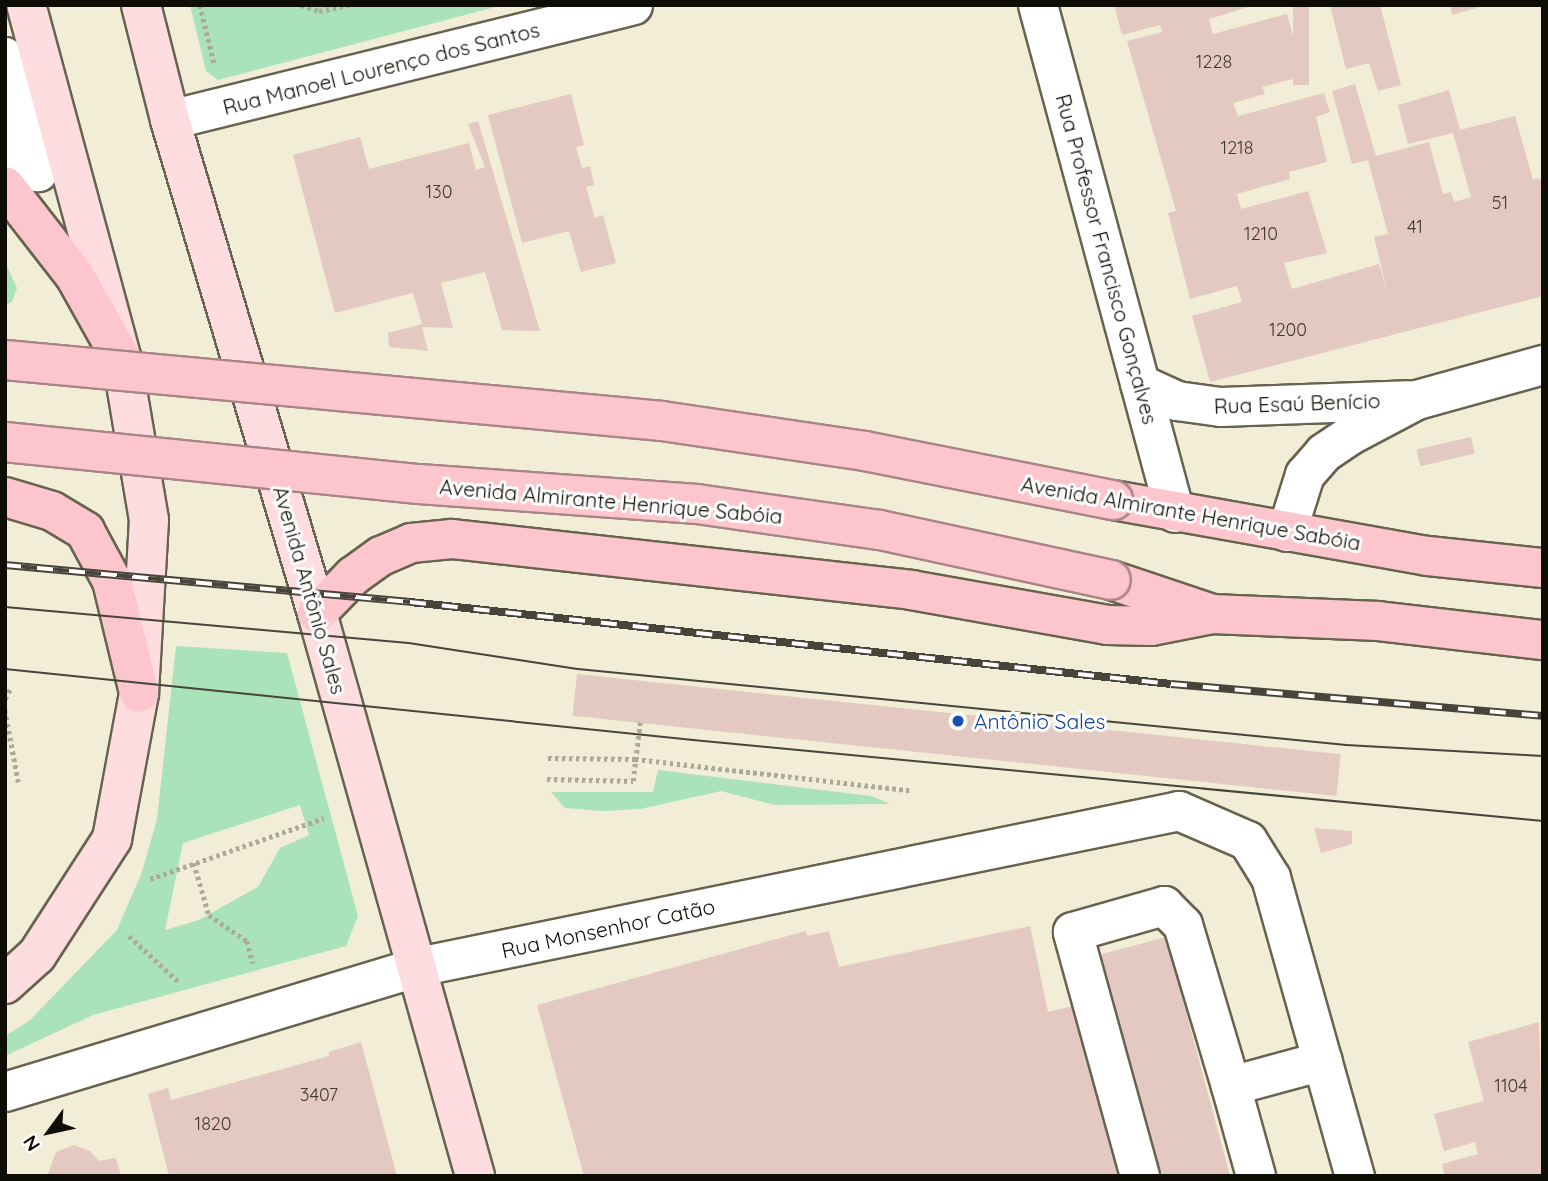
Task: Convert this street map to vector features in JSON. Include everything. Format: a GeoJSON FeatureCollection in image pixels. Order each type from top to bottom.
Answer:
{"type":"FeatureCollection","features":[{"type":"Feature","properties":{"kind":"highway"},"geometry":{"type":"LineString","coordinates":[[5,186],[75,276],[122,360]]}},
{"type":"Feature","properties":{"kind":"highway","name":"Avenida Almirante Henrique Sabóia"},"geometry":{"type":"LineString","coordinates":[[5,360],[663,421],[865,451],[1287,533],[1428,556],[1543,568]]}},
{"type":"Feature","properties":{"kind":"highway","name":"Avenida Almirante Henrique Sabóia"},"geometry":{"type":"LineString","coordinates":[[5,442],[419,484],[697,505],[880,530],[1111,579],[1212,614],[1378,621],[1543,640]]}},
{"type":"Feature","properties":{"kind":"highway"},"geometry":{"type":"LineString","coordinates":[[5,497],[52,511],[85,531],[112,581],[139,692]]}},
{"type":"Feature","properties":{"kind":"highway"},"geometry":{"type":"LineString","coordinates":[[317,612],[353,576],[381,556],[411,543],[452,539],[911,590],[1108,625],[1151,626],[1212,614]]}},
{"type":"Feature","properties":{"kind":"main road"},"geometry":{"type":"LineString","coordinates":[[5,984],[37,955],[112,839],[139,692],[149,520],[122,360],[26,5]]}},
{"type":"Feature","properties":{"kind":"main road","name":"Avenida Antônio Sales"},"geometry":{"type":"LineString","coordinates":[[141,5],[170,120],[317,612],[475,1176]]}},
{"type":"Feature","properties":{"kind":"street","name":"Rua Manoel Lourenço dos Santos"},"geometry":{"type":"LineString","coordinates":[[170,120],[633,5]]}},
{"type":"Feature","properties":{"kind":"street","name":"Rua Professor Francisco Gonçalves"},"geometry":{"type":"LineString","coordinates":[[1038,5],[1175,513]]}},
{"type":"Feature","properties":{"kind":"street"},"geometry":{"type":"LineString","coordinates":[[5,57],[38,172],[5,139]]}},
{"type":"Feature","properties":{"kind":"street","name":"Rua Esaú Benício"},"geometry":{"type":"LineString","coordinates":[[1140,384],[1177,401],[1220,407],[1417,400],[1543,365]]}},
{"type":"Feature","properties":{"kind":"street","name":"Rua Esaú Benício"},"geometry":{"type":"LineString","coordinates":[[1287,533],[1305,475],[1324,453],[1417,400]]}},
{"type":"Feature","properties":{"kind":"street","name":"Rua Monsenhor Catão"},"geometry":{"type":"LineString","coordinates":[[5,1092],[418,967],[1179,811],[1218,824],[1248,841],[1271,878],[1322,1061]]}},
{"type":"Feature","properties":{"kind":"street"},"geometry":{"type":"LineString","coordinates":[[1140,1176],[1073,932],[1164,906],[1183,925],[1256,1176]]}},
{"type":"Feature","properties":{"kind":"street"},"geometry":{"type":"LineString","coordinates":[[1231,1086],[1322,1061],[1354,1176]]}},
{"type":"Feature","properties":{"kind":"path"},"geometry":{"type":"LineString","coordinates":[[302,5],[319,10],[350,5]]}},
{"type":"Feature","properties":{"kind":"path"},"geometry":{"type":"LineString","coordinates":[[5,699],[10,687]]}},
{"type":"Feature","properties":{"kind":"path"},"geometry":{"type":"LineString","coordinates":[[5,710],[19,785]]}},
{"type":"Feature","properties":{"kind":"path"},"geometry":{"type":"LineString","coordinates":[[547,779],[633,781],[640,722]]}},
{"type":"Feature","properties":{"kind":"path"},"geometry":{"type":"LineString","coordinates":[[548,758],[635,759],[909,790]]}},
{"type":"Feature","properties":{"kind":"path"},"geometry":{"type":"LineString","coordinates":[[150,879],[324,818]]}},
{"type":"Feature","properties":{"kind":"path"},"geometry":{"type":"LineString","coordinates":[[194,863],[209,915],[247,941],[253,963]]}},
{"type":"Feature","properties":{"kind":"path"},"geometry":{"type":"LineString","coordinates":[[130,936],[180,983]]}},
{"type":"Feature","properties":{"kind":"green space"},"geometry":{"type":"Polygon","coordinates":[[[190,5],[503,5],[218,80],[206,71],[190,5]]]}},
{"type":"Feature","properties":{"kind":"green space"},"geometry":{"type":"Polygon","coordinates":[[[5,262],[17,288],[12,302],[5,305],[5,262]]]}},
{"type":"Feature","properties":{"kind":"green space"},"geometry":{"type":"Polygon","coordinates":[[[176,646],[287,653],[358,916],[346,946],[93,1015],[5,1056],[5,1036],[30,1020],[117,930],[142,872],[157,819],[176,646]],[[300,805],[183,843],[165,930],[199,920],[258,887],[280,848],[309,835],[300,805]]]}},
{"type":"Feature","properties":{"kind":"green space"},"geometry":{"type":"Polygon","coordinates":[[[658,770],[871,796],[890,804],[775,805],[721,791],[640,809],[602,811],[565,808],[551,792],[653,792],[658,770]]]}},
{"type":"Feature","properties":{"kind":"building"},"geometry":{"type":"Polygon","coordinates":[[[1114,5],[1255,5],[1209,19],[1213,34],[1287,14],[1304,76],[1262,87],[1265,94],[1233,103],[1238,116],[1324,93],[1330,112],[1316,117],[1327,162],[1289,172],[1290,179],[1237,194],[1241,209],[1308,191],[1327,253],[1284,263],[1292,289],[1379,264],[1388,295],[1374,237],[1388,234],[1368,160],[1352,164],[1332,91],[1355,84],[1376,156],[1429,142],[1443,194],[1451,192],[1454,202],[1471,197],[1453,133],[1408,144],[1398,105],[1449,90],[1460,130],[1515,116],[1533,180],[1539,178],[1543,183],[1543,296],[1210,382],[1192,316],[1242,302],[1237,286],[1190,299],[1168,213],[1176,211],[1127,41],[1162,32],[1160,25],[1122,35],[1114,5]]]}},
{"type":"Feature","properties":{"kind":"building"},"geometry":{"type":"Polygon","coordinates":[[[1293,5],[1309,5],[1309,85],[1293,85],[1293,5]]]}},
{"type":"Feature","properties":{"kind":"building"},"geometry":{"type":"Polygon","coordinates":[[[1330,5],[1380,5],[1401,85],[1378,91],[1369,63],[1346,69],[1330,5]]]}},
{"type":"Feature","properties":{"kind":"building"},"geometry":{"type":"Polygon","coordinates":[[[1450,5],[1483,5],[1483,6],[1452,15],[1450,5]]]}},
{"type":"Feature","properties":{"kind":"building"},"geometry":{"type":"Polygon","coordinates":[[[571,94],[584,145],[576,147],[582,168],[590,166],[594,185],[586,187],[595,218],[603,215],[616,263],[581,272],[569,231],[522,243],[488,115],[571,94]]]}},
{"type":"Feature","properties":{"kind":"building"},"geometry":{"type":"Polygon","coordinates":[[[478,121],[540,331],[502,330],[485,272],[441,283],[453,328],[422,327],[428,351],[389,347],[388,333],[422,324],[413,293],[335,313],[293,155],[360,137],[369,169],[469,143],[476,170],[485,167],[468,124],[478,121]]]}},
{"type":"Feature","properties":{"kind":"building"},"geometry":{"type":"Polygon","coordinates":[[[1471,437],[1475,454],[1420,466],[1416,450],[1471,437]]]}},
{"type":"Feature","properties":{"kind":"building","name":"Antônio Sales"},"geometry":{"type":"Polygon","coordinates":[[[577,674],[1341,754],[1336,796],[573,716],[577,674]]]}},
{"type":"Feature","properties":{"kind":"building"},"geometry":{"type":"Polygon","coordinates":[[[1314,828],[1352,831],[1352,844],[1321,853],[1314,828]]]}},
{"type":"Feature","properties":{"kind":"building"},"geometry":{"type":"Polygon","coordinates":[[[1030,926],[1048,1012],[1073,1006],[1120,1176],[584,1176],[537,1005],[806,931],[807,936],[829,931],[839,967],[1030,926]]]}},
{"type":"Feature","properties":{"kind":"building"},"geometry":{"type":"Polygon","coordinates":[[[1166,937],[1230,1176],[1160,1176],[1100,955],[1166,937]]]}},
{"type":"Feature","properties":{"kind":"building"},"geometry":{"type":"Polygon","coordinates":[[[1539,1022],[1543,1176],[1445,1176],[1442,1164],[1478,1154],[1475,1142],[1444,1151],[1434,1114],[1484,1101],[1468,1042],[1539,1022]]]}},
{"type":"Feature","properties":{"kind":"building"},"geometry":{"type":"Polygon","coordinates":[[[361,1042],[397,1176],[169,1176],[148,1094],[168,1088],[171,1100],[329,1056],[329,1052],[361,1042]]]}},
{"type":"Feature","properties":{"kind":"building"},"geometry":{"type":"Polygon","coordinates":[[[74,1145],[90,1151],[99,1161],[116,1158],[121,1176],[47,1176],[56,1152],[74,1145]]]}},
{"type":"Feature","properties":{"kind":"tram line"},"geometry":{"type":"LineString","coordinates":[[5,607],[408,643],[578,669],[1346,745],[1543,756]]}},
{"type":"Feature","properties":{"kind":"tram line"},"geometry":{"type":"LineString","coordinates":[[5,669],[693,740],[1543,821]]}},
{"type":"Feature","properties":{"kind":"railway"},"geometry":{"type":"LineString","coordinates":[[5,565],[410,602],[1171,684],[1543,716]]}},
{"type":"Feature","properties":{"kind":"place","name":"Antônio Sales"},"geometry":{"type":"Point","coordinates":[958,721]}}]}
